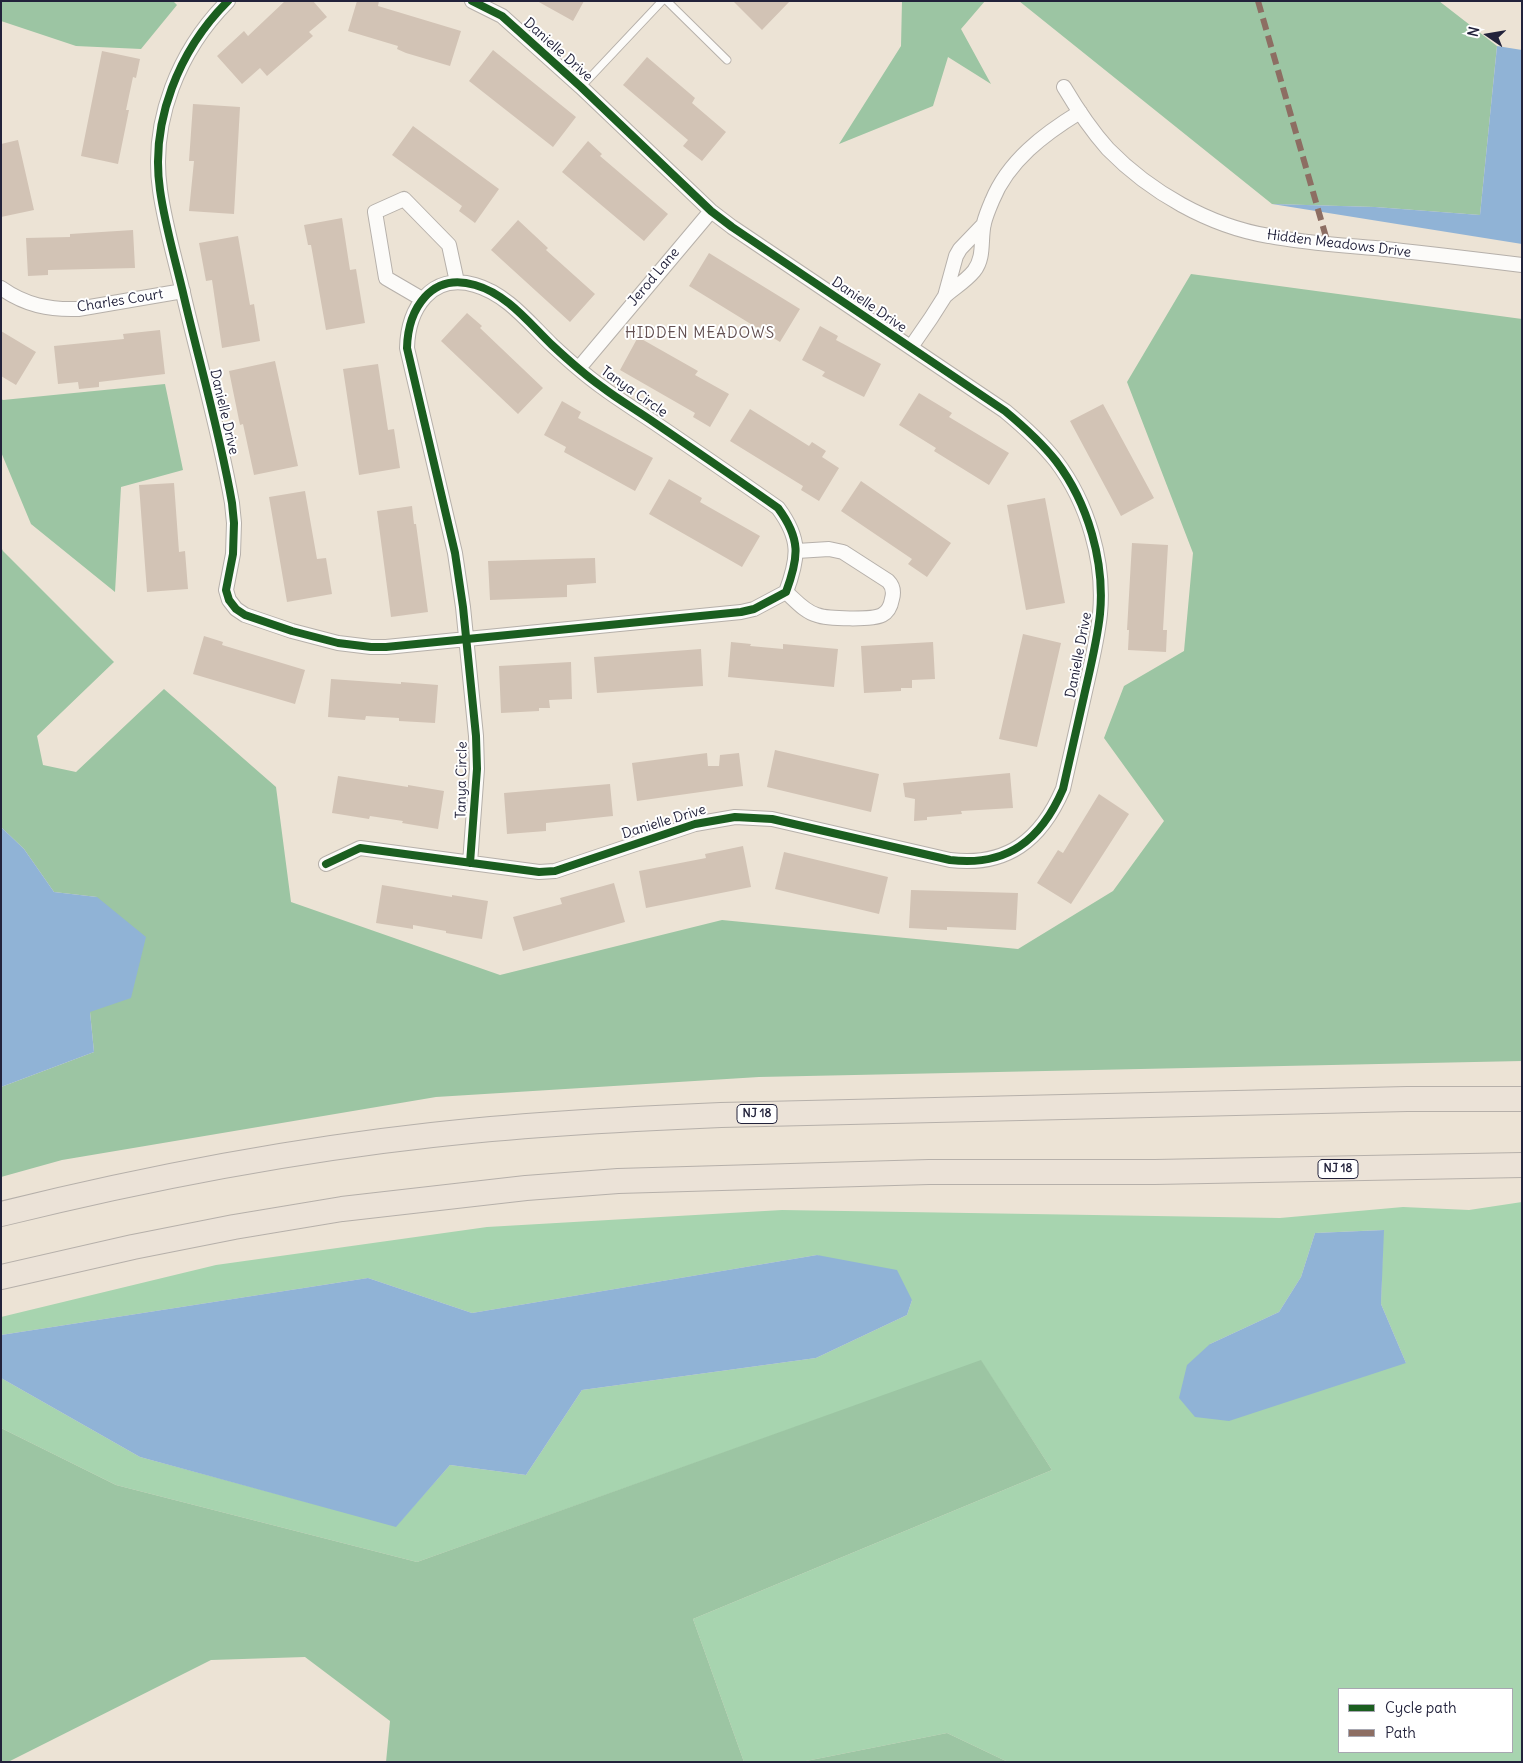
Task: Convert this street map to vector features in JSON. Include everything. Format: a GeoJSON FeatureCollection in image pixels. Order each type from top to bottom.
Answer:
{"type":"FeatureCollection","features":[{"type":"Feature","properties":{"kind":"highway"},"geometry":{"type":"LineString","coordinates":[[1407,1099],[1522,1090]]}},
{"type":"Feature","properties":{"kind":"highway","name":"NJ 18"},"geometry":{"type":"LineString","coordinates":[[1,1214],[63,1198],[250,1161],[432,1135],[524,1126],[722,1115],[1407,1099],[1522,1099]]}},
{"type":"Feature","properties":{"kind":"highway","name":"NJ 18"},"geometry":{"type":"LineString","coordinates":[[1,1277],[133,1247],[342,1209],[434,1197],[562,1185],[618,1181],[929,1172],[1155,1172],[1522,1165]]}},
{"type":"Feature","properties":{"kind":"street","name":"Danielle Drive"},"geometry":{"type":"LineString","coordinates":[[228,1],[202,32],[188,53],[173,84],[163,119],[159,153],[160,190],[232,503],[234,523],[232,554],[226,590],[229,600],[244,615],[292,632],[338,643],[386,647],[466,638]]}},
{"type":"Feature","properties":{"kind":"street","name":"Danielle Drive"},"geometry":{"type":"LineString","coordinates":[[326,864],[360,848],[539,872],[555,871],[695,824],[735,817],[772,819],[963,862],[984,860],[1005,854],[1024,844],[1041,829],[1055,808],[1063,788],[1097,641],[1100,585],[1098,561],[1092,536],[1072,484],[1040,442],[1005,410],[711,211],[581,87],[502,16],[472,1]]}},
{"type":"Feature","properties":{"kind":"street","name":"Hidden Meadows Drive"},"geometry":{"type":"LineString","coordinates":[[1064,87],[1080,112],[1109,149],[1151,185],[1177,202],[1204,216],[1268,236],[1305,242],[1424,253],[1522,265]]}},
{"type":"Feature","properties":{"kind":"street"},"geometry":{"type":"LineString","coordinates":[[944,296],[965,280],[980,261],[984,224],[1000,186],[1021,157],[1054,128],[1080,112]]}},
{"type":"Feature","properties":{"kind":"street"},"geometry":{"type":"LineString","coordinates":[[422,299],[386,278],[375,212],[404,199],[450,245],[457,282]]}},
{"type":"Feature","properties":{"kind":"street","name":"Jerod Lane"},"geometry":{"type":"LineString","coordinates":[[579,368],[711,211]]}},
{"type":"Feature","properties":{"kind":"street"},"geometry":{"type":"LineString","coordinates":[[911,347],[944,296],[956,256],[960,249],[984,224]]}},
{"type":"Feature","properties":{"kind":"street","name":"Tanya Circle"},"geometry":{"type":"LineString","coordinates":[[470,863],[477,769],[476,736],[466,638],[455,554],[407,348],[409,324],[422,299],[433,290],[446,284],[457,282],[474,285],[492,292],[508,302],[557,349],[601,387],[778,508],[790,527],[797,551],[794,570],[786,592]]}},
{"type":"Feature","properties":{"kind":"street","name":"Charles Court"},"geometry":{"type":"LineString","coordinates":[[1,288],[25,302],[61,310],[78,309],[182,291]]}},
{"type":"Feature","properties":{"kind":"street"},"geometry":{"type":"LineString","coordinates":[[466,638],[741,612],[754,609],[786,592],[814,615],[826,618],[873,617],[882,615],[889,609],[893,593],[892,585],[843,552],[829,549],[797,551]]}},
{"type":"Feature","properties":{"kind":"lane"},"geometry":{"type":"LineString","coordinates":[[581,87],[662,1]]}},
{"type":"Feature","properties":{"kind":"lane"},"geometry":{"type":"LineString","coordinates":[[668,1],[727,60]]}},
{"type":"Feature","properties":{"kind":"green space"},"geometry":{"type":"Polygon","coordinates":[[[1,1],[173,1],[177,5],[141,49],[76,46],[1,21],[1,1]]]}},
{"type":"Feature","properties":{"kind":"green space"},"geometry":{"type":"Polygon","coordinates":[[[902,1],[985,1],[961,29],[991,84],[948,57],[933,106],[839,144],[901,46],[902,1]]]}},
{"type":"Feature","properties":{"kind":"green space"},"geometry":{"type":"Polygon","coordinates":[[[1019,1],[1439,1],[1497,46],[1480,215],[1375,207],[1272,204],[1019,1]]]}},
{"type":"Feature","properties":{"kind":"green space"},"geometry":{"type":"Polygon","coordinates":[[[1191,274],[1522,319],[1522,1061],[759,1077],[436,1097],[62,1160],[1,1177],[1,1087],[94,1052],[90,1012],[97,897],[54,892],[24,849],[1,827],[1,547],[114,662],[37,736],[43,765],[76,772],[164,689],[276,787],[291,902],[500,975],[722,920],[1018,949],[1113,891],[1164,821],[1104,738],[1124,686],[1184,651],[1193,553],[1127,382],[1191,274]]]}},
{"type":"Feature","properties":{"kind":"green space"},"geometry":{"type":"Polygon","coordinates":[[[165,384],[183,470],[121,487],[115,592],[31,524],[1,452],[1,399],[165,384]]]}},
{"type":"Feature","properties":{"kind":"green space"},"geometry":{"type":"Polygon","coordinates":[[[1522,1202],[1522,1762],[1008,1762],[947,1733],[801,1762],[744,1762],[693,1619],[1052,1470],[981,1361],[417,1562],[116,1485],[1,1428],[1,1378],[140,1457],[396,1526],[450,1465],[526,1475],[582,1390],[816,1358],[907,1315],[912,1300],[817,1255],[472,1313],[368,1278],[1,1335],[1,1317],[216,1265],[487,1227],[782,1210],[1280,1218],[1403,1207],[1469,1210],[1522,1202]],[[1383,1230],[1315,1233],[1301,1277],[1279,1312],[1210,1344],[1406,1363],[1381,1304],[1383,1230]]]}},
{"type":"Feature","properties":{"kind":"green space"},"geometry":{"type":"Polygon","coordinates":[[[981,1360],[1052,1470],[693,1619],[744,1762],[386,1762],[390,1721],[305,1657],[211,1660],[8,1762],[1,1762],[1,1428],[116,1485],[417,1562],[981,1360]]]}},
{"type":"Feature","properties":{"kind":"green space"},"geometry":{"type":"Polygon","coordinates":[[[947,1733],[1008,1762],[801,1762],[947,1733]]]}},
{"type":"Feature","properties":{"kind":"water"},"geometry":{"type":"Polygon","coordinates":[[[1497,46],[1522,50],[1522,244],[1272,204],[1375,207],[1480,215],[1497,46]]]}},
{"type":"Feature","properties":{"kind":"water"},"geometry":{"type":"Polygon","coordinates":[[[1,827],[24,849],[54,892],[97,897],[146,937],[131,998],[90,1012],[94,1052],[1,1087],[1,827]]]}},
{"type":"Feature","properties":{"kind":"water"},"geometry":{"type":"Polygon","coordinates":[[[1384,1230],[1381,1304],[1406,1363],[1229,1421],[1195,1417],[1179,1398],[1187,1365],[1210,1344],[1279,1312],[1301,1277],[1315,1233],[1384,1230]]]}},
{"type":"Feature","properties":{"kind":"water"},"geometry":{"type":"Polygon","coordinates":[[[817,1255],[897,1270],[912,1300],[907,1315],[816,1358],[582,1390],[526,1475],[450,1465],[396,1527],[140,1457],[1,1378],[1,1335],[368,1278],[472,1313],[817,1255]]]}},
{"type":"Feature","properties":{"kind":"building"},"geometry":{"type":"Polygon","coordinates":[[[285,1],[313,1],[327,17],[309,32],[313,36],[267,76],[260,68],[242,84],[217,56],[244,31],[248,36],[285,1]]]}},
{"type":"Feature","properties":{"kind":"building"},"geometry":{"type":"Polygon","coordinates":[[[357,1],[379,1],[378,6],[461,31],[450,66],[406,53],[397,49],[398,46],[348,31],[357,1]]]}},
{"type":"Feature","properties":{"kind":"building"},"geometry":{"type":"Polygon","coordinates":[[[537,1],[584,1],[573,21],[537,1]]]}},
{"type":"Feature","properties":{"kind":"building"},"geometry":{"type":"Polygon","coordinates":[[[733,1],[790,1],[762,30],[733,1]]]}},
{"type":"Feature","properties":{"kind":"building"},"geometry":{"type":"Polygon","coordinates":[[[493,50],[576,117],[553,147],[469,81],[493,50]]]}},
{"type":"Feature","properties":{"kind":"building"},"geometry":{"type":"Polygon","coordinates":[[[102,51],[140,59],[136,78],[133,77],[126,110],[129,110],[118,164],[81,156],[102,51]]]}},
{"type":"Feature","properties":{"kind":"building"},"geometry":{"type":"Polygon","coordinates":[[[647,57],[695,98],[692,103],[726,132],[702,161],[683,146],[688,140],[623,85],[647,57]]]}},
{"type":"Feature","properties":{"kind":"building"},"geometry":{"type":"Polygon","coordinates":[[[193,104],[240,107],[234,214],[189,211],[194,161],[189,161],[193,104]]]}},
{"type":"Feature","properties":{"kind":"building"},"geometry":{"type":"Polygon","coordinates":[[[413,126],[499,189],[475,223],[459,211],[462,206],[392,155],[413,126]]]}},
{"type":"Feature","properties":{"kind":"building"},"geometry":{"type":"Polygon","coordinates":[[[18,140],[34,210],[1,217],[1,144],[18,140]]]}},
{"type":"Feature","properties":{"kind":"building"},"geometry":{"type":"Polygon","coordinates":[[[588,141],[602,154],[600,156],[668,214],[644,241],[562,172],[588,141]]]}},
{"type":"Feature","properties":{"kind":"building"},"geometry":{"type":"Polygon","coordinates":[[[342,218],[350,270],[356,269],[365,323],[326,330],[311,245],[308,245],[304,225],[342,218]]]}},
{"type":"Feature","properties":{"kind":"building"},"geometry":{"type":"Polygon","coordinates":[[[518,220],[548,248],[546,250],[595,294],[570,322],[491,250],[518,220]]]}},
{"type":"Feature","properties":{"kind":"building"},"geometry":{"type":"Polygon","coordinates":[[[133,230],[135,268],[48,270],[48,275],[28,276],[26,238],[70,237],[70,234],[133,230]]]}},
{"type":"Feature","properties":{"kind":"building"},"geometry":{"type":"Polygon","coordinates":[[[238,236],[250,305],[254,304],[260,341],[222,348],[212,280],[206,281],[199,243],[238,236]]]}},
{"type":"Feature","properties":{"kind":"building"},"geometry":{"type":"Polygon","coordinates":[[[709,253],[800,309],[780,342],[689,286],[709,253]]]}},
{"type":"Feature","properties":{"kind":"building"},"geometry":{"type":"Polygon","coordinates":[[[467,313],[482,326],[480,328],[543,388],[518,414],[441,341],[467,313]]]}},
{"type":"Feature","properties":{"kind":"building"},"geometry":{"type":"Polygon","coordinates":[[[820,326],[838,336],[836,340],[881,364],[864,397],[822,376],[825,372],[802,360],[820,326]]]}},
{"type":"Feature","properties":{"kind":"building"},"geometry":{"type":"Polygon","coordinates":[[[160,330],[165,374],[99,382],[99,387],[79,389],[78,382],[58,384],[54,346],[124,339],[123,334],[160,330]]]}},
{"type":"Feature","properties":{"kind":"building"},"geometry":{"type":"Polygon","coordinates":[[[1,331],[36,352],[16,385],[1,376],[1,331]]]}},
{"type":"Feature","properties":{"kind":"building"},"geometry":{"type":"Polygon","coordinates":[[[638,337],[698,371],[695,375],[729,394],[710,427],[693,417],[695,413],[620,370],[638,337]]]}},
{"type":"Feature","properties":{"kind":"building"},"geometry":{"type":"Polygon","coordinates":[[[275,361],[298,466],[254,475],[243,424],[240,425],[229,371],[275,361]]]}},
{"type":"Feature","properties":{"kind":"building"},"geometry":{"type":"Polygon","coordinates":[[[378,364],[388,430],[394,429],[400,468],[359,475],[343,369],[378,364]]]}},
{"type":"Feature","properties":{"kind":"building"},"geometry":{"type":"Polygon","coordinates":[[[919,393],[952,413],[949,417],[1009,453],[989,485],[934,451],[936,448],[899,425],[919,393]]]}},
{"type":"Feature","properties":{"kind":"building"},"geometry":{"type":"Polygon","coordinates":[[[562,401],[581,412],[578,418],[653,458],[635,491],[564,452],[566,447],[544,435],[562,401]]]}},
{"type":"Feature","properties":{"kind":"building"},"geometry":{"type":"Polygon","coordinates":[[[1103,404],[1154,498],[1121,516],[1070,421],[1103,404]]]}},
{"type":"Feature","properties":{"kind":"building"},"geometry":{"type":"Polygon","coordinates":[[[750,409],[809,446],[812,442],[826,451],[822,457],[839,468],[819,501],[801,490],[803,486],[730,441],[750,409]]]}},
{"type":"Feature","properties":{"kind":"building"},"geometry":{"type":"Polygon","coordinates":[[[669,479],[702,498],[700,502],[760,536],[742,567],[649,514],[669,479]]]}},
{"type":"Feature","properties":{"kind":"building"},"geometry":{"type":"Polygon","coordinates":[[[861,481],[951,543],[927,577],[908,564],[912,559],[841,511],[861,481]]]}},
{"type":"Feature","properties":{"kind":"building"},"geometry":{"type":"Polygon","coordinates":[[[174,483],[179,552],[185,551],[188,589],[147,592],[139,485],[174,483]]]}},
{"type":"Feature","properties":{"kind":"building"},"geometry":{"type":"Polygon","coordinates":[[[305,491],[317,559],[326,558],[332,594],[287,602],[269,497],[305,491]]]}},
{"type":"Feature","properties":{"kind":"building"},"geometry":{"type":"Polygon","coordinates":[[[1045,498],[1065,603],[1026,610],[1007,505],[1045,498]]]}},
{"type":"Feature","properties":{"kind":"building"},"geometry":{"type":"Polygon","coordinates":[[[412,506],[428,612],[391,617],[377,511],[412,506]]]}},
{"type":"Feature","properties":{"kind":"building"},"geometry":{"type":"Polygon","coordinates":[[[1132,543],[1168,545],[1163,630],[1167,630],[1166,652],[1128,650],[1129,630],[1127,630],[1132,543]]]}},
{"type":"Feature","properties":{"kind":"building"},"geometry":{"type":"Polygon","coordinates":[[[595,558],[596,583],[567,585],[567,597],[490,600],[488,561],[595,558]]]}},
{"type":"Feature","properties":{"kind":"building"},"geometry":{"type":"Polygon","coordinates":[[[1023,634],[1061,643],[1037,747],[999,739],[1023,634]]]}},
{"type":"Feature","properties":{"kind":"building"},"geometry":{"type":"Polygon","coordinates":[[[204,636],[223,642],[222,645],[305,670],[295,704],[193,674],[204,636]]]}},
{"type":"Feature","properties":{"kind":"building"},"geometry":{"type":"Polygon","coordinates":[[[731,642],[783,649],[783,644],[838,649],[834,687],[728,677],[731,642]]]}},
{"type":"Feature","properties":{"kind":"building"},"geometry":{"type":"Polygon","coordinates":[[[933,642],[935,679],[912,680],[912,688],[901,688],[901,691],[864,693],[861,646],[933,642]]]}},
{"type":"Feature","properties":{"kind":"building"},"geometry":{"type":"Polygon","coordinates":[[[701,649],[703,686],[597,693],[594,657],[701,649]]]}},
{"type":"Feature","properties":{"kind":"building"},"geometry":{"type":"Polygon","coordinates":[[[571,662],[572,699],[549,700],[550,708],[539,708],[539,711],[501,713],[499,666],[571,662]]]}},
{"type":"Feature","properties":{"kind":"building"},"geometry":{"type":"Polygon","coordinates":[[[331,679],[438,685],[435,723],[399,721],[399,718],[366,716],[365,720],[328,717],[331,679]]]}},
{"type":"Feature","properties":{"kind":"building"},"geometry":{"type":"Polygon","coordinates":[[[775,750],[879,774],[871,812],[767,787],[775,750]]]}},
{"type":"Feature","properties":{"kind":"building"},"geometry":{"type":"Polygon","coordinates":[[[707,753],[708,766],[719,766],[720,755],[739,753],[743,786],[637,801],[632,763],[707,753]]]}},
{"type":"Feature","properties":{"kind":"building"},"geometry":{"type":"Polygon","coordinates":[[[1010,773],[1013,808],[961,811],[962,814],[927,817],[927,820],[914,821],[915,799],[905,797],[903,783],[1010,773]]]}},
{"type":"Feature","properties":{"kind":"building"},"geometry":{"type":"Polygon","coordinates":[[[338,776],[444,791],[438,829],[370,816],[369,819],[332,813],[338,776]]]}},
{"type":"Feature","properties":{"kind":"building"},"geometry":{"type":"Polygon","coordinates":[[[610,784],[613,816],[546,823],[546,831],[507,834],[504,793],[610,784]]]}},
{"type":"Feature","properties":{"kind":"building"},"geometry":{"type":"Polygon","coordinates":[[[1099,794],[1129,814],[1071,904],[1037,883],[1058,850],[1063,853],[1099,794]]]}},
{"type":"Feature","properties":{"kind":"building"},"geometry":{"type":"Polygon","coordinates":[[[743,846],[751,887],[646,908],[639,871],[706,858],[705,854],[743,846]]]}},
{"type":"Feature","properties":{"kind":"building"},"geometry":{"type":"Polygon","coordinates":[[[784,852],[888,877],[879,914],[775,889],[784,852]]]}},
{"type":"Feature","properties":{"kind":"building"},"geometry":{"type":"Polygon","coordinates":[[[614,883],[625,922],[523,951],[513,917],[562,904],[560,898],[614,883]]]}},
{"type":"Feature","properties":{"kind":"building"},"geometry":{"type":"Polygon","coordinates":[[[382,885],[488,901],[482,939],[413,925],[413,929],[376,923],[382,885]]]}},
{"type":"Feature","properties":{"kind":"building"},"geometry":{"type":"Polygon","coordinates":[[[911,890],[1018,893],[1016,930],[947,927],[947,930],[909,928],[911,890]]]}},
{"type":"Feature","properties":{"kind":"marked path"},"geometry":{"type":"LineString","coordinates":[[1258,1],[1328,244]]}},
{"type":"Feature","properties":{"kind":"cycle path"},"geometry":{"type":"LineString","coordinates":[[228,1],[195,41],[182,64],[164,113],[158,164],[165,217],[216,425],[232,503],[234,523],[233,554],[226,590],[229,600],[236,609],[245,615],[292,631],[338,643],[371,647],[386,647],[741,612],[754,609],[786,592],[795,558],[796,548],[794,539],[791,529],[778,508],[576,367],[517,310],[497,295],[487,289],[459,282],[446,284],[434,289],[425,297],[417,308],[412,320],[407,348],[455,553],[463,607],[476,736],[477,769],[470,863]]}},
{"type":"Feature","properties":{"kind":"cycle path"},"geometry":{"type":"LineString","coordinates":[[326,864],[360,848],[539,872],[555,871],[695,824],[735,817],[772,819],[950,860],[970,861],[989,859],[1005,854],[1033,836],[1044,823],[1063,789],[1097,635],[1101,594],[1100,574],[1092,534],[1077,495],[1056,461],[1038,441],[1005,411],[711,211],[581,87],[502,16],[472,1]]}},
{"type":"Feature","properties":{"kind":"district","name":"HIDDEN MEADOWS"},"geometry":{"type":"Point","coordinates":[700,334]}}]}
